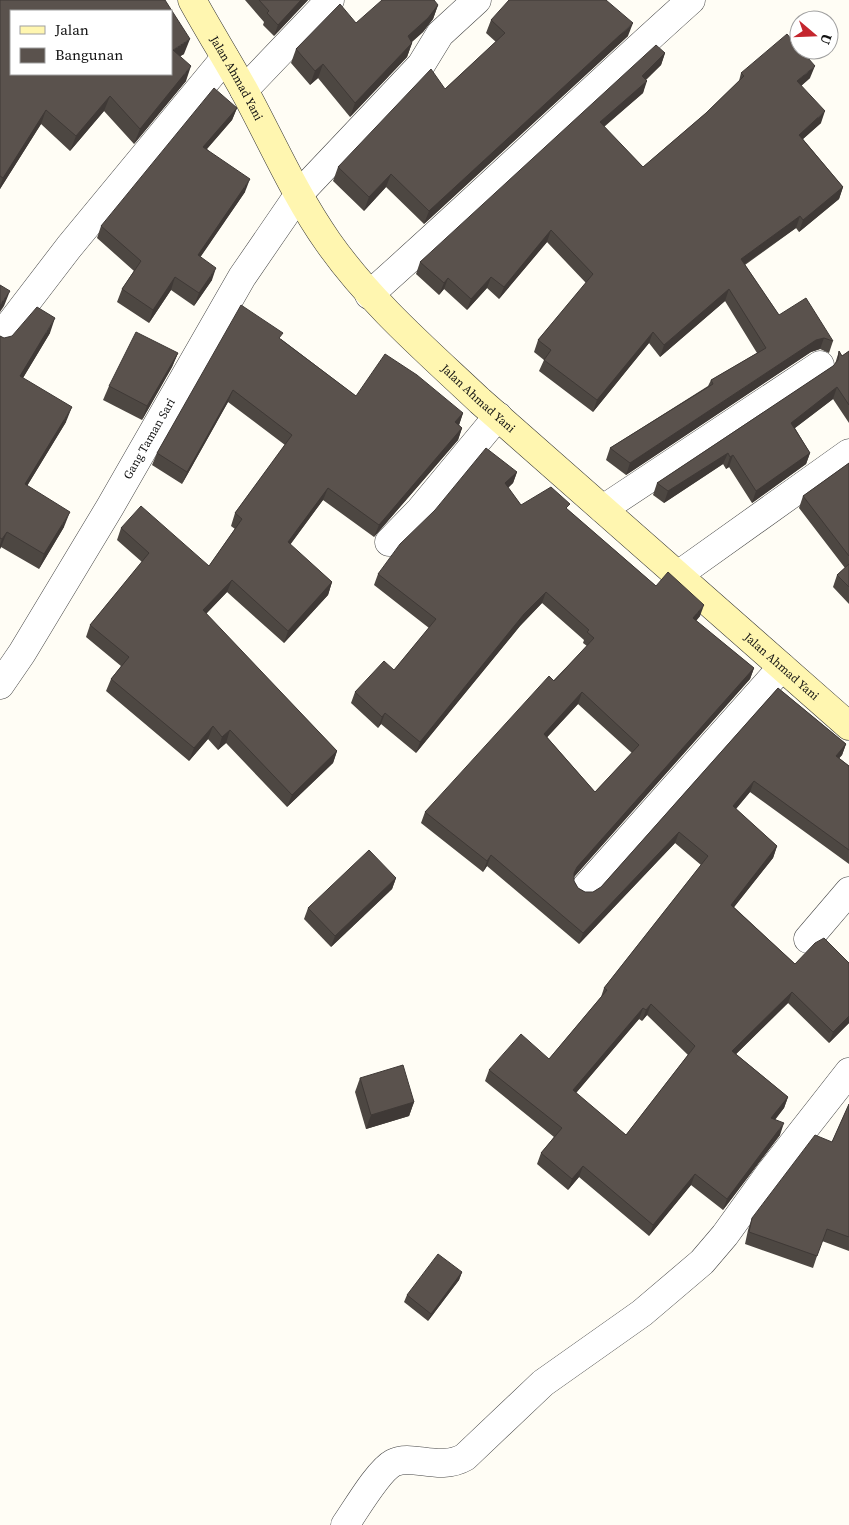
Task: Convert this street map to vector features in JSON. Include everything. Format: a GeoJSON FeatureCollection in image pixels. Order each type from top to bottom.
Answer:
{"type":"FeatureCollection","features":[{"type":"Feature","properties":{"kind":"main road","name":"Jalan Ahmad Yani"},"geometry":{"type":"LineString","coordinates":[[192,0],[244,90],[299,194],[328,241],[369,295],[422,349],[849,726]]}},
{"type":"Feature","properties":{"kind":"street"},"geometry":{"type":"LineString","coordinates":[[244,90],[330,0]]}},
{"type":"Feature","properties":{"kind":"street","name":"Gang Taman Sari"},"geometry":{"type":"LineString","coordinates":[[0,685],[22,653],[110,507],[242,277],[299,194],[421,65],[440,34],[477,0]]}},
{"type":"Feature","properties":{"kind":"street"},"geometry":{"type":"LineString","coordinates":[[369,295],[474,202],[569,110],[691,0]]}},
{"type":"Feature","properties":{"kind":"street"},"geometry":{"type":"LineString","coordinates":[[0,337],[75,240],[225,58]]}},
{"type":"Feature","properties":{"kind":"street"},"geometry":{"type":"LineString","coordinates":[[603,509],[820,365]]}},
{"type":"Feature","properties":{"kind":"street"},"geometry":{"type":"LineString","coordinates":[[389,542],[420,510],[498,416]]}},
{"type":"Feature","properties":{"kind":"street"},"geometry":{"type":"LineString","coordinates":[[678,575],[849,452]]}},
{"type":"Feature","properties":{"kind":"street"},"geometry":{"type":"LineString","coordinates":[[585,888],[782,667]]}},
{"type":"Feature","properties":{"kind":"street"},"geometry":{"type":"LineString","coordinates":[[808,938],[849,890]]}},
{"type":"Feature","properties":{"kind":"street"},"geometry":{"type":"LineString","coordinates":[[345,1525],[374,1483],[392,1464],[405,1461],[442,1464],[455,1462],[465,1457],[543,1383],[675,1288],[702,1262],[725,1235],[769,1174],[849,1072]]}},
{"type":"Feature","properties":{"kind":"building"},"geometry":{"type":"Polygon","coordinates":[[[0,0],[165,0],[171,10],[10,10],[10,75],[172,75],[172,11],[190,39],[173,50],[191,66],[140,129],[110,96],[76,136],[46,110],[3,178],[0,176],[0,0]]]}},
{"type":"Feature","properties":{"kind":"building"},"geometry":{"type":"Polygon","coordinates":[[[259,0],[301,0],[278,25],[259,0]]]}},
{"type":"Feature","properties":{"kind":"building"},"geometry":{"type":"Polygon","coordinates":[[[382,0],[434,0],[438,5],[428,18],[408,36],[412,43],[355,103],[323,64],[315,71],[296,49],[340,4],[356,23],[382,0]]]}},
{"type":"Feature","properties":{"kind":"building"},"geometry":{"type":"Polygon","coordinates":[[[509,0],[606,0],[633,23],[429,211],[391,174],[369,197],[338,167],[431,69],[445,89],[505,33],[491,20],[509,0]]]}},
{"type":"Feature","properties":{"kind":"building"},"geometry":{"type":"Polygon","coordinates":[[[787,34],[789,36],[789,60],[810,60],[815,66],[797,81],[825,111],[799,135],[843,187],[803,220],[800,216],[741,259],[779,315],[806,298],[833,341],[824,338],[816,340],[630,463],[610,448],[713,384],[711,380],[766,348],[729,289],[664,345],[653,332],[597,400],[544,360],[551,350],[538,340],[593,274],[551,230],[504,287],[491,277],[471,299],[448,278],[444,283],[420,262],[656,45],[665,53],[642,76],[647,81],[600,122],[643,167],[706,113],[744,76],[741,73],[787,34]]]}},
{"type":"Feature","properties":{"kind":"building"},"geometry":{"type":"Polygon","coordinates":[[[214,88],[237,108],[203,147],[250,179],[198,255],[216,268],[199,293],[175,277],[153,310],[122,289],[141,261],[101,226],[214,88]]]}},
{"type":"Feature","properties":{"kind":"building"},"geometry":{"type":"Polygon","coordinates":[[[0,285],[10,291],[0,305],[0,285]]]}},
{"type":"Feature","properties":{"kind":"building"},"geometry":{"type":"Polygon","coordinates":[[[241,305],[283,333],[279,338],[356,396],[385,354],[417,375],[463,413],[455,422],[462,428],[379,525],[328,488],[288,542],[332,582],[288,631],[232,580],[203,610],[337,751],[292,795],[230,730],[222,737],[213,726],[194,748],[111,679],[129,657],[90,625],[149,553],[121,528],[141,506],[209,566],[242,519],[235,513],[292,435],[233,390],[187,472],[157,453],[241,305]]]}},
{"type":"Feature","properties":{"kind":"building"},"geometry":{"type":"Polygon","coordinates":[[[37,307],[55,318],[20,376],[72,407],[25,484],[70,512],[44,554],[7,532],[2,539],[0,538],[0,336],[4,338],[12,336],[37,307]]]}},
{"type":"Feature","properties":{"kind":"building"},"geometry":{"type":"Polygon","coordinates":[[[136,332],[178,353],[147,406],[109,386],[136,332]]]}},
{"type":"Feature","properties":{"kind":"building"},"geometry":{"type":"Polygon","coordinates":[[[839,351],[842,356],[849,351],[849,405],[837,387],[791,423],[810,453],[756,491],[733,455],[730,457],[728,453],[668,491],[657,483],[833,366],[838,360],[839,351]]]}},
{"type":"Feature","properties":{"kind":"building"},"geometry":{"type":"Polygon","coordinates":[[[486,448],[517,472],[505,483],[521,505],[551,487],[570,504],[566,508],[656,586],[668,572],[704,605],[693,618],[754,668],[577,867],[574,873],[574,881],[578,888],[585,892],[593,892],[601,887],[778,688],[846,744],[836,756],[849,766],[849,850],[754,781],[733,806],[777,846],[731,905],[795,964],[815,943],[824,938],[849,963],[849,1016],[833,1032],[792,992],[732,1051],[788,1097],[771,1118],[784,1123],[727,1199],[695,1174],[653,1225],[583,1166],[572,1179],[541,1153],[562,1128],[489,1070],[521,1034],[549,1059],[607,990],[604,988],[708,856],[679,832],[583,933],[491,855],[487,861],[425,812],[549,676],[554,681],[594,638],[587,632],[589,630],[546,592],[524,614],[420,742],[385,713],[382,717],[355,692],[384,661],[394,670],[436,619],[378,574],[400,544],[435,510],[486,448]],[[582,692],[544,734],[595,792],[639,745],[582,692]],[[651,1004],[646,1010],[643,1008],[573,1090],[626,1135],[695,1046],[651,1004]]]}},
{"type":"Feature","properties":{"kind":"building"},"geometry":{"type":"Polygon","coordinates":[[[849,463],[849,556],[803,496],[849,463]]]}},
{"type":"Feature","properties":{"kind":"building"},"geometry":{"type":"Polygon","coordinates":[[[849,564],[849,587],[837,575],[849,564]]]}},
{"type":"Feature","properties":{"kind":"building"},"geometry":{"type":"Polygon","coordinates":[[[369,850],[396,878],[335,936],[308,908],[369,850]]]}},
{"type":"Feature","properties":{"kind":"building"},"geometry":{"type":"Polygon","coordinates":[[[403,1065],[414,1102],[371,1115],[360,1078],[403,1065]]]}},
{"type":"Feature","properties":{"kind":"building"},"geometry":{"type":"Polygon","coordinates":[[[849,1104],[849,1237],[827,1229],[817,1256],[749,1232],[752,1218],[815,1135],[832,1142],[849,1104]]]}},
{"type":"Feature","properties":{"kind":"building"},"geometry":{"type":"Polygon","coordinates":[[[438,1254],[462,1272],[431,1314],[407,1295],[438,1254]]]}}]}
